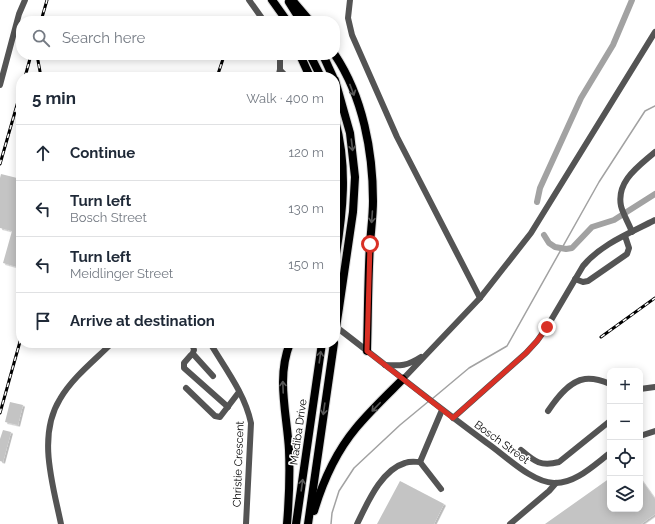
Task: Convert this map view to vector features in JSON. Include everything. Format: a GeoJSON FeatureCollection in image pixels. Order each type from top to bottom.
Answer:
{"type":"FeatureCollection","features":[{"type":"Feature","properties":{"kind":"main road"},"geometry":{"type":"LineString","coordinates":[[269,0],[277,16]]}},
{"type":"Feature","properties":{"kind":"main road"},"geometry":{"type":"LineString","coordinates":[[272,0],[283,16]]}},
{"type":"Feature","properties":{"kind":"main road"},"geometry":{"type":"LineString","coordinates":[[287,0],[298,16]]}},
{"type":"Feature","properties":{"kind":"main road"},"geometry":{"type":"LineString","coordinates":[[292,0],[306,16]]}},
{"type":"Feature","properties":{"kind":"main road"},"geometry":{"type":"LineString","coordinates":[[302,60],[308,72]]}},
{"type":"Feature","properties":{"kind":"main road"},"geometry":{"type":"LineString","coordinates":[[312,60],[318,72]]}},
{"type":"Feature","properties":{"kind":"main road"},"geometry":{"type":"LineString","coordinates":[[325,60],[331,72]]}},
{"type":"Feature","properties":{"kind":"main road"},"geometry":{"type":"LineString","coordinates":[[338,60],[354,94],[367,138],[372,170],[373,203],[370,244],[367,351]]}},
{"type":"Feature","properties":{"kind":"main road"},"geometry":{"type":"LineString","coordinates":[[340,98],[350,133],[355,177],[353,212],[340,301]]}},
{"type":"Feature","properties":{"kind":"main road"},"geometry":{"type":"LineString","coordinates":[[340,146],[343,162],[343,193],[340,231]]}},
{"type":"Feature","properties":{"kind":"main road"},"geometry":{"type":"LineString","coordinates":[[287,524],[289,462],[283,373],[288,348]]}},
{"type":"Feature","properties":{"kind":"main road","name":"Madiba Drive"},"geometry":{"type":"LineString","coordinates":[[296,524],[321,348]]}},
{"type":"Feature","properties":{"kind":"main road","name":"Madiba Drive"},"geometry":{"type":"LineString","coordinates":[[309,524],[333,348]]}},
{"type":"Feature","properties":{"kind":"main road"},"geometry":{"type":"LineString","coordinates":[[309,524],[330,469],[343,447],[356,428],[403,379]]}},
{"type":"Feature","properties":{"kind":"street"},"geometry":{"type":"LineString","coordinates":[[18,16],[25,0]]}},
{"type":"Feature","properties":{"kind":"street"},"geometry":{"type":"LineString","coordinates":[[249,0],[260,16]]}},
{"type":"Feature","properties":{"kind":"street"},"geometry":{"type":"LineString","coordinates":[[350,0],[348,18],[352,35],[358,49],[410,163],[480,298]]}},
{"type":"Feature","properties":{"kind":"street"},"geometry":{"type":"LineString","coordinates":[[0,85],[16,25]]}},
{"type":"Feature","properties":{"kind":"street"},"geometry":{"type":"LineString","coordinates":[[403,379],[480,298],[531,233],[655,32]]}},
{"type":"Feature","properties":{"kind":"street"},"geometry":{"type":"LineString","coordinates":[[280,60],[280,70]]}},
{"type":"Feature","properties":{"kind":"street"},"geometry":{"type":"LineString","coordinates":[[632,232],[622,206],[621,196],[623,186],[627,178],[655,152]]}},
{"type":"Feature","properties":{"kind":"street"},"geometry":{"type":"LineString","coordinates":[[453,418],[526,353],[537,341],[575,279],[591,257],[601,248],[655,220]]}},
{"type":"Feature","properties":{"kind":"street"},"geometry":{"type":"LineString","coordinates":[[575,279],[583,282],[588,281],[627,254],[629,248],[625,236]]}},
{"type":"Feature","properties":{"kind":"street","name":"Bosch Street"},"geometry":{"type":"LineString","coordinates":[[340,330],[453,418],[530,474],[547,482],[556,483]]}},
{"type":"Feature","properties":{"kind":"street"},"geometry":{"type":"LineString","coordinates":[[61,524],[51,475],[49,429],[53,414],[60,399],[86,369],[107,348]]}},
{"type":"Feature","properties":{"kind":"street"},"geometry":{"type":"LineString","coordinates":[[193,348],[192,355],[184,363],[184,368],[228,407]]}},
{"type":"Feature","properties":{"kind":"street","name":"Christie Crescent"},"geometry":{"type":"LineString","coordinates":[[213,348],[249,411],[251,423],[246,524]]}},
{"type":"Feature","properties":{"kind":"street"},"geometry":{"type":"LineString","coordinates":[[385,365],[405,365],[430,350]]}},
{"type":"Feature","properties":{"kind":"street"},"geometry":{"type":"LineString","coordinates":[[192,355],[196,357],[213,376]]}},
{"type":"Feature","properties":{"kind":"street"},"geometry":{"type":"LineString","coordinates":[[548,411],[561,394],[578,381],[586,379],[607,383]]}},
{"type":"Feature","properties":{"kind":"street"},"geometry":{"type":"LineString","coordinates":[[643,389],[655,387]]}},
{"type":"Feature","properties":{"kind":"street"},"geometry":{"type":"LineString","coordinates":[[186,388],[215,416],[220,417],[239,392]]}},
{"type":"Feature","properties":{"kind":"street"},"geometry":{"type":"LineString","coordinates":[[420,462],[440,408]]}},
{"type":"Feature","properties":{"kind":"street"},"geometry":{"type":"LineString","coordinates":[[521,450],[535,462],[551,464],[559,462],[607,423]]}},
{"type":"Feature","properties":{"kind":"street"},"geometry":{"type":"LineString","coordinates":[[643,435],[655,431]]}},
{"type":"Feature","properties":{"kind":"street"},"geometry":{"type":"LineString","coordinates":[[510,524],[549,491],[556,483],[575,478],[607,455]]}},
{"type":"Feature","properties":{"kind":"street"},"geometry":{"type":"LineString","coordinates":[[357,524],[372,494],[386,475],[396,466],[410,461],[420,462],[441,489]]}},
{"type":"Feature","properties":{"kind":"building"},"geometry":{"type":"Polygon","coordinates":[[[1,174],[16,178],[16,267],[3,263],[12,231],[0,228],[1,174]]]}},
{"type":"Feature","properties":{"kind":"building"},"geometry":{"type":"Polygon","coordinates":[[[10,402],[23,405],[18,425],[5,422],[10,402]]]}},
{"type":"Feature","properties":{"kind":"building"},"geometry":{"type":"Polygon","coordinates":[[[3,430],[11,432],[3,462],[0,461],[0,439],[3,430]]]}},
{"type":"Feature","properties":{"kind":"building"},"geometry":{"type":"Polygon","coordinates":[[[607,480],[607,512],[643,512],[643,482],[655,499],[655,514],[641,524],[545,524],[607,480]]]}},
{"type":"Feature","properties":{"kind":"building"},"geometry":{"type":"Polygon","coordinates":[[[400,481],[444,504],[434,524],[377,524],[400,481]]]}},
{"type":"Feature","properties":{"kind":"waterway"},"geometry":{"type":"LineString","coordinates":[[537,202],[540,188],[581,98],[613,45],[632,0]]}},
{"type":"Feature","properties":{"kind":"waterway"},"geometry":{"type":"LineString","coordinates":[[432,399],[469,368],[507,346],[599,182],[645,111],[655,106]]}},
{"type":"Feature","properties":{"kind":"waterway"},"geometry":{"type":"LineString","coordinates":[[544,235],[549,243],[555,247],[566,249],[572,248],[592,227],[614,220],[655,194]]}},
{"type":"Feature","properties":{"kind":"waterway"},"geometry":{"type":"LineString","coordinates":[[331,524],[332,513],[339,491],[354,468],[400,425],[429,401]]}},
{"type":"Feature","properties":{"kind":"railway"},"geometry":{"type":"LineString","coordinates":[[42,16],[47,0]]}},
{"type":"Feature","properties":{"kind":"railway"},"geometry":{"type":"LineString","coordinates":[[26,72],[30,60]]}},
{"type":"Feature","properties":{"kind":"railway"},"geometry":{"type":"LineString","coordinates":[[38,60],[40,72]]}},
{"type":"Feature","properties":{"kind":"railway"},"geometry":{"type":"LineString","coordinates":[[219,72],[223,60]]}},
{"type":"Feature","properties":{"kind":"railway"},"geometry":{"type":"LineString","coordinates":[[0,164],[16,108]]}},
{"type":"Feature","properties":{"kind":"railway"},"geometry":{"type":"LineString","coordinates":[[601,337],[655,298]]}},
{"type":"Feature","properties":{"kind":"railway"},"geometry":{"type":"LineString","coordinates":[[0,413],[18,348]]}},
{"type":"Feature","properties":{"kind":"route"},"geometry":{"type":"LineString","coordinates":[[370,244],[367,351],[453,418],[526,353],[547,327]]}}]}
